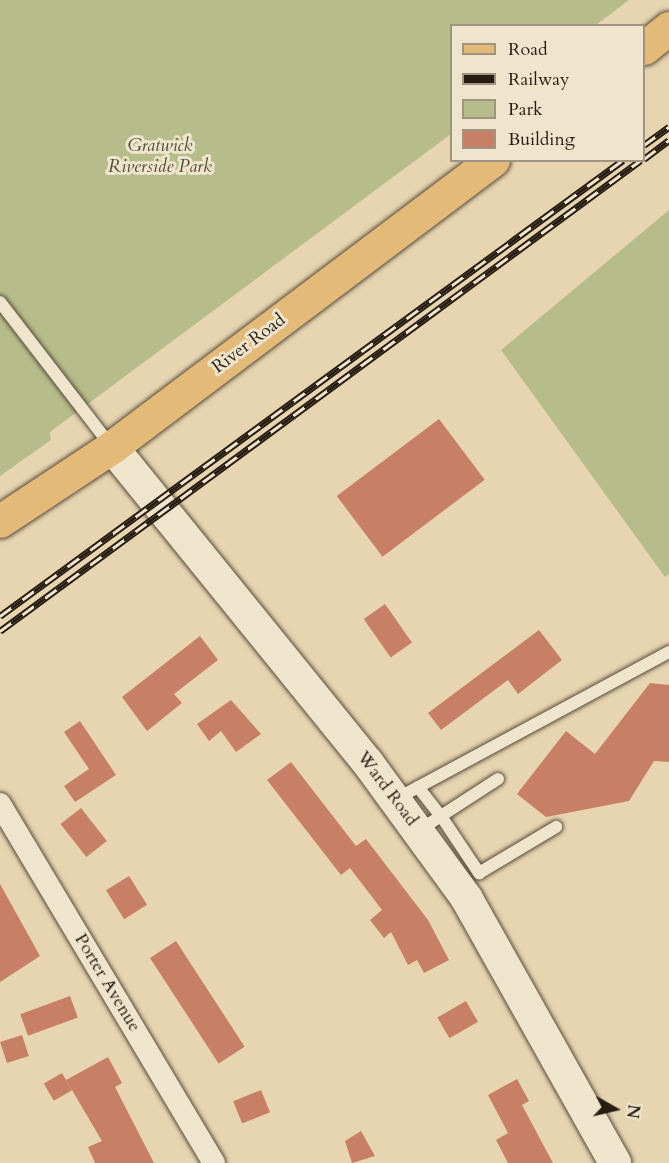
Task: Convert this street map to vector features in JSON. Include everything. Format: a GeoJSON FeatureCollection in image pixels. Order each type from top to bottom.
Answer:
{"type":"FeatureCollection","features":[{"type":"Feature","properties":{"kind":"main road"},"geometry":{"type":"LineString","coordinates":[[645,47],[669,28]]}},
{"type":"Feature","properties":{"kind":"main road","name":"River Road"},"geometry":{"type":"LineString","coordinates":[[0,521],[112,447],[490,162]]}},
{"type":"Feature","properties":{"kind":"main road","name":"Ward Road"},"geometry":{"type":"LineString","coordinates":[[112,447],[430,824],[468,879],[615,1163]]}},
{"type":"Feature","properties":{"kind":"street","name":"Porter Avenue"},"geometry":{"type":"LineString","coordinates":[[0,804],[214,1163]]}},
{"type":"Feature","properties":{"kind":"lane"},"geometry":{"type":"LineString","coordinates":[[0,302],[112,447]]}},
{"type":"Feature","properties":{"kind":"lane"},"geometry":{"type":"LineString","coordinates":[[406,793],[669,652]]}},
{"type":"Feature","properties":{"kind":"lane"},"geometry":{"type":"LineString","coordinates":[[430,824],[498,778]]}},
{"type":"Feature","properties":{"kind":"lane"},"geometry":{"type":"LineString","coordinates":[[468,879],[556,827]]}},
{"type":"Feature","properties":{"kind":"green space","name":"Gratwick Riverside Park"},"geometry":{"type":"Polygon","coordinates":[[[0,0],[629,0],[597,24],[450,24],[450,135],[50,432],[51,440],[0,476],[0,0]]]}},
{"type":"Feature","properties":{"kind":"green space"},"geometry":{"type":"Polygon","coordinates":[[[669,210],[669,574],[665,577],[501,350],[669,210]]]}},
{"type":"Feature","properties":{"kind":"building"},"geometry":{"type":"Polygon","coordinates":[[[439,419],[485,480],[383,557],[337,496],[439,419]]]}},
{"type":"Feature","properties":{"kind":"building"},"geometry":{"type":"Polygon","coordinates":[[[385,604],[412,643],[391,657],[364,619],[385,604]]]}},
{"type":"Feature","properties":{"kind":"building"},"geometry":{"type":"Polygon","coordinates":[[[539,630],[562,660],[518,694],[508,680],[441,730],[428,713],[539,630]]]}},
{"type":"Feature","properties":{"kind":"building"},"geometry":{"type":"Polygon","coordinates":[[[200,636],[218,660],[174,694],[182,703],[147,731],[122,697],[200,636]]]}},
{"type":"Feature","properties":{"kind":"building"},"geometry":{"type":"Polygon","coordinates":[[[650,683],[669,685],[669,762],[654,761],[629,801],[546,817],[517,794],[566,731],[595,754],[650,683]]]}},
{"type":"Feature","properties":{"kind":"building"},"geometry":{"type":"Polygon","coordinates":[[[231,700],[261,734],[236,752],[221,731],[209,741],[197,724],[231,700]]]}},
{"type":"Feature","properties":{"kind":"building"},"geometry":{"type":"Polygon","coordinates":[[[80,721],[116,775],[75,802],[64,786],[89,769],[64,732],[80,721]]]}},
{"type":"Feature","properties":{"kind":"building"},"geometry":{"type":"Polygon","coordinates":[[[291,762],[356,846],[366,839],[428,920],[449,960],[424,973],[417,960],[408,965],[391,932],[384,938],[370,920],[382,910],[350,868],[341,875],[267,780],[291,762]]]}},
{"type":"Feature","properties":{"kind":"building"},"geometry":{"type":"Polygon","coordinates":[[[81,808],[107,841],[86,857],[61,824],[81,808]]]}},
{"type":"Feature","properties":{"kind":"building"},"geometry":{"type":"Polygon","coordinates":[[[129,876],[147,905],[124,919],[106,890],[129,876]]]}},
{"type":"Feature","properties":{"kind":"building"},"geometry":{"type":"Polygon","coordinates":[[[0,884],[40,956],[0,982],[0,884]]]}},
{"type":"Feature","properties":{"kind":"building"},"geometry":{"type":"Polygon","coordinates":[[[176,941],[245,1047],[219,1064],[150,958],[176,941]]]}},
{"type":"Feature","properties":{"kind":"building"},"geometry":{"type":"Polygon","coordinates":[[[70,996],[78,1018],[28,1036],[20,1014],[70,996]]]}},
{"type":"Feature","properties":{"kind":"building"},"geometry":{"type":"Polygon","coordinates":[[[466,1001],[478,1022],[449,1038],[437,1017],[466,1001]]]}},
{"type":"Feature","properties":{"kind":"building"},"geometry":{"type":"Polygon","coordinates":[[[22,1035],[29,1056],[7,1063],[0,1042],[22,1035]]]}},
{"type":"Feature","properties":{"kind":"building"},"geometry":{"type":"Polygon","coordinates":[[[108,1057],[122,1083],[115,1087],[154,1163],[95,1163],[88,1147],[102,1141],[66,1080],[108,1057]]]}},
{"type":"Feature","properties":{"kind":"building"},"geometry":{"type":"Polygon","coordinates":[[[62,1073],[72,1090],[54,1101],[44,1084],[62,1073]]]}},
{"type":"Feature","properties":{"kind":"building"},"geometry":{"type":"Polygon","coordinates":[[[517,1079],[529,1101],[522,1105],[553,1163],[508,1163],[496,1140],[508,1133],[488,1095],[517,1079]]]}},
{"type":"Feature","properties":{"kind":"building"},"geometry":{"type":"Polygon","coordinates":[[[261,1090],[270,1112],[242,1123],[233,1101],[261,1090]]]}},
{"type":"Feature","properties":{"kind":"building"},"geometry":{"type":"Polygon","coordinates":[[[361,1131],[375,1156],[352,1163],[345,1141],[361,1131]]]}},
{"type":"Feature","properties":{"kind":"railway"},"geometry":{"type":"LineString","coordinates":[[645,144],[669,127]]}},
{"type":"Feature","properties":{"kind":"railway"},"geometry":{"type":"LineString","coordinates":[[645,158],[669,140]]}},
{"type":"Feature","properties":{"kind":"railway"},"geometry":{"type":"LineString","coordinates":[[0,616],[620,162]]}},
{"type":"Feature","properties":{"kind":"railway"},"geometry":{"type":"LineString","coordinates":[[0,631],[638,162]]}}]}
